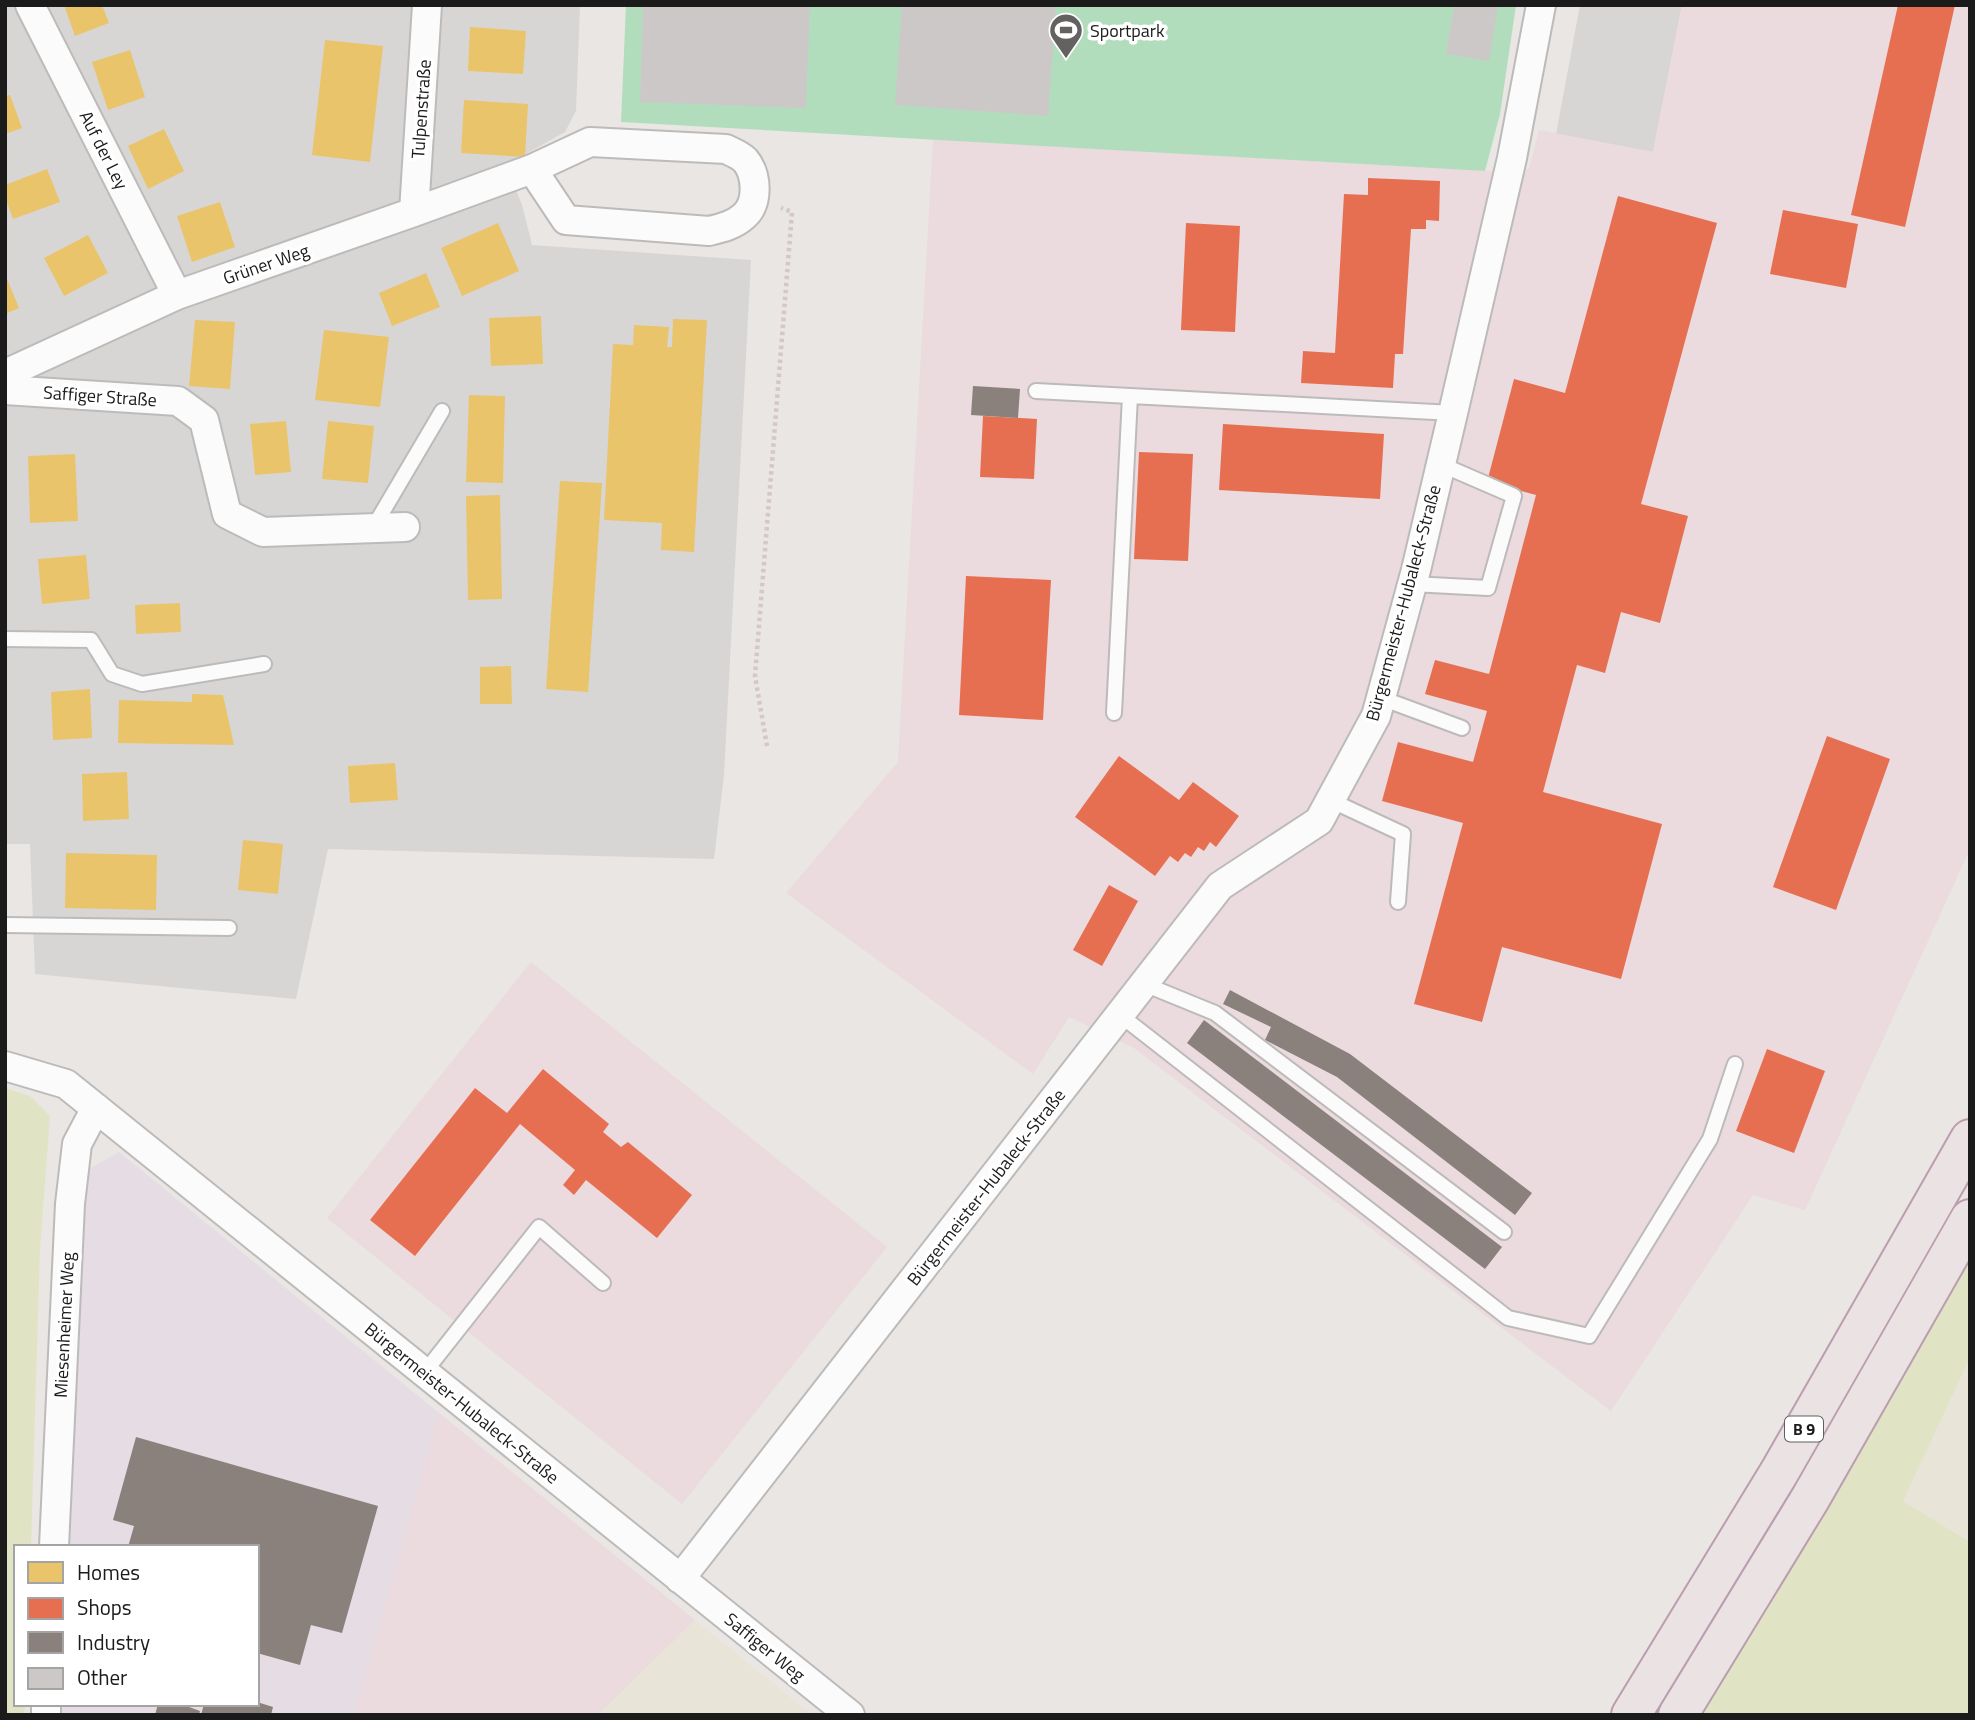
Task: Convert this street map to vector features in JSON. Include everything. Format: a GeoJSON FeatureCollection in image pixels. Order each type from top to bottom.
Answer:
{"type":"FeatureCollection","features":[{"type":"Feature","properties":{"kind":"highway","name":"B 9"},"geometry":{"type":"LineString","coordinates":[[1631,1715],[1780,1471],[1970,1139]]}},
{"type":"Feature","properties":{"kind":"highway","name":"B 9"},"geometry":{"type":"LineString","coordinates":[[1678,1715],[1810,1499],[1970,1219]]}},
{"type":"Feature","properties":{"kind":"street","name":"Auf der Ley"},"geometry":{"type":"LineString","coordinates":[[30,5],[177,295]]}},
{"type":"Feature","properties":{"kind":"street","name":"Tulpenstraße"},"geometry":{"type":"LineString","coordinates":[[414,212],[427,5]]}},
{"type":"Feature","properties":{"kind":"street","name":"Bürgermeister-Hubaleck-Straße"},"geometry":{"type":"LineString","coordinates":[[5,1066],[66,1084],[680,1579],[1220,886],[1319,821],[1376,716],[1381,698],[1412,584],[1453,413],[1512,158],[1542,5]]}},
{"type":"Feature","properties":{"kind":"street","name":"Grüner Weg"},"geometry":{"type":"LineString","coordinates":[[5,374],[177,295],[532,169],[590,142],[726,149],[743,158],[753,175],[754,198]]}},
{"type":"Feature","properties":{"kind":"street"},"geometry":{"type":"LineString","coordinates":[[532,169],[566,220],[709,231],[728,227],[747,215],[754,198]]}},
{"type":"Feature","properties":{"kind":"street","name":"Saffiger Straße"},"geometry":{"type":"LineString","coordinates":[[5,390],[178,401],[204,420],[227,514],[263,532],[405,527]]}},
{"type":"Feature","properties":{"kind":"street","name":"Miesenheimer Weg"},"geometry":{"type":"LineString","coordinates":[[54,1545],[70,1204],[77,1144],[96,1108]]}},
{"type":"Feature","properties":{"kind":"street","name":"Saffiger Weg"},"geometry":{"type":"LineString","coordinates":[[680,1579],[850,1715]]}},
{"type":"Feature","properties":{"kind":"lane"},"geometry":{"type":"LineString","coordinates":[[1036,391],[1453,413]]}},
{"type":"Feature","properties":{"kind":"lane"},"geometry":{"type":"LineString","coordinates":[[1114,713],[1130,396]]}},
{"type":"Feature","properties":{"kind":"lane"},"geometry":{"type":"LineString","coordinates":[[373,528],[442,411]]}},
{"type":"Feature","properties":{"kind":"lane"},"geometry":{"type":"LineString","coordinates":[[1412,584],[1488,588],[1514,496],[1440,464]]}},
{"type":"Feature","properties":{"kind":"lane"},"geometry":{"type":"LineString","coordinates":[[5,639],[91,640],[113,674],[142,684],[264,664]]}},
{"type":"Feature","properties":{"kind":"lane"},"geometry":{"type":"LineString","coordinates":[[1381,698],[1462,727]]}},
{"type":"Feature","properties":{"kind":"lane"},"geometry":{"type":"LineString","coordinates":[[1330,800],[1403,834],[1398,902]]}},
{"type":"Feature","properties":{"kind":"lane"},"geometry":{"type":"LineString","coordinates":[[5,925],[229,928]]}},
{"type":"Feature","properties":{"kind":"lane"},"geometry":{"type":"LineString","coordinates":[[1144,984],[1215,1013],[1504,1232]]}},
{"type":"Feature","properties":{"kind":"lane"},"geometry":{"type":"LineString","coordinates":[[1120,1015],[1508,1318],[1589,1336],[1710,1139],[1734,1064]]}},
{"type":"Feature","properties":{"kind":"lane"},"geometry":{"type":"LineString","coordinates":[[424,1373],[538,1227],[603,1283]]}},
{"type":"Feature","properties":{"kind":"path"},"geometry":{"type":"LineString","coordinates":[[754,198],[792,212],[755,676],[767,746]]}},
{"type":"Feature","properties":{"kind":"shaded area"},"geometry":{"type":"Polygon","coordinates":[[[5,5],[580,5],[576,111],[565,132],[506,165],[522,205],[532,245],[751,260],[724,775],[714,859],[328,849],[296,999],[35,974],[30,844],[5,844],[5,5]]]}},
{"type":"Feature","properties":{"kind":"shaded area"},"geometry":{"type":"Polygon","coordinates":[[[1580,5],[1682,5],[1653,152],[1556,134],[1580,5]]]}},
{"type":"Feature","properties":{"kind":"shaded area"},"geometry":{"type":"Polygon","coordinates":[[[1682,5],[1970,5],[1970,849],[1805,1210],[1753,1195],[1611,1411],[1134,1048],[1069,1017],[1033,1074],[786,893],[898,762],[933,139],[1485,171],[1529,169],[1539,130],[1653,152],[1682,5]]]}},
{"type":"Feature","properties":{"kind":"shaded area"},"geometry":{"type":"Polygon","coordinates":[[[531,962],[887,1247],[682,1504],[327,1218],[531,962]]]}},
{"type":"Feature","properties":{"kind":"shaded area"},"geometry":{"type":"Polygon","coordinates":[[[119,1152],[439,1413],[354,1715],[53,1715],[54,1706],[259,1706],[259,1545],[63,1545],[84,1172],[119,1152]]]}},
{"type":"Feature","properties":{"kind":"shaded area"},"geometry":{"type":"Polygon","coordinates":[[[1970,1358],[1970,1542],[1903,1501],[1970,1358]]]}},
{"type":"Feature","properties":{"kind":"shaded area"},"geometry":{"type":"Polygon","coordinates":[[[439,1413],[695,1620],[598,1715],[354,1715],[439,1413]]]}},
{"type":"Feature","properties":{"kind":"shaded area"},"geometry":{"type":"Polygon","coordinates":[[[695,1620],[812,1715],[598,1715],[695,1620]]]}},
{"type":"Feature","properties":{"kind":"green space","name":"Sportpark"},"geometry":{"type":"Polygon","coordinates":[[[626,5],[1516,5],[1500,114],[1485,171],[621,122],[626,5]]]}},
{"type":"Feature","properties":{"kind":"green space"},"geometry":{"type":"Polygon","coordinates":[[[5,1088],[30,1096],[50,1116],[40,1249],[31,1545],[14,1545],[14,1706],[25,1706],[24,1715],[5,1715],[5,1088]]]}},
{"type":"Feature","properties":{"kind":"green space"},"geometry":{"type":"Polygon","coordinates":[[[1970,1256],[1970,1358],[1903,1501],[1970,1542],[1970,1715],[1687,1715],[1970,1256]]]}},
{"type":"Feature","properties":{"kind":"building: Homes"},"geometry":{"type":"Polygon","coordinates":[[[64,5],[102,5],[109,23],[75,36],[64,5]]]}},
{"type":"Feature","properties":{"kind":"building: Homes"},"geometry":{"type":"Polygon","coordinates":[[[470,27],[526,31],[523,74],[468,71],[470,27]]]}},
{"type":"Feature","properties":{"kind":"building: Homes"},"geometry":{"type":"Polygon","coordinates":[[[325,40],[383,46],[370,162],[312,155],[325,40]]]}},
{"type":"Feature","properties":{"kind":"building: Homes"},"geometry":{"type":"Polygon","coordinates":[[[130,50],[145,97],[108,110],[92,62],[130,50]]]}},
{"type":"Feature","properties":{"kind":"building: Homes"},"geometry":{"type":"Polygon","coordinates":[[[10,95],[22,128],[5,134],[5,96],[10,95]]]}},
{"type":"Feature","properties":{"kind":"building: Homes"},"geometry":{"type":"Polygon","coordinates":[[[464,100],[528,104],[525,157],[461,153],[464,100]]]}},
{"type":"Feature","properties":{"kind":"building: Homes"},"geometry":{"type":"Polygon","coordinates":[[[164,129],[184,171],[148,189],[128,146],[164,129]]]}},
{"type":"Feature","properties":{"kind":"building: Homes"},"geometry":{"type":"Polygon","coordinates":[[[47,169],[60,202],[13,219],[5,197],[5,185],[47,169]]]}},
{"type":"Feature","properties":{"kind":"building: Homes"},"geometry":{"type":"Polygon","coordinates":[[[220,202],[235,247],[192,262],[177,216],[220,202]]]}},
{"type":"Feature","properties":{"kind":"building: Homes"},"geometry":{"type":"Polygon","coordinates":[[[498,223],[519,271],[462,296],[441,248],[498,223]]]}},
{"type":"Feature","properties":{"kind":"building: Homes"},"geometry":{"type":"Polygon","coordinates":[[[88,235],[108,273],[64,296],[44,258],[88,235]]]}},
{"type":"Feature","properties":{"kind":"building: Homes"},"geometry":{"type":"Polygon","coordinates":[[[426,273],[440,307],[392,326],[379,293],[426,273]]]}},
{"type":"Feature","properties":{"kind":"building: Homes"},"geometry":{"type":"Polygon","coordinates":[[[5,274],[19,308],[5,314],[5,274]]]}},
{"type":"Feature","properties":{"kind":"building: Homes"},"geometry":{"type":"Polygon","coordinates":[[[541,316],[543,364],[491,366],[489,318],[541,316]]]}},
{"type":"Feature","properties":{"kind":"building: Homes"},"geometry":{"type":"Polygon","coordinates":[[[673,319],[707,320],[694,552],[661,550],[662,523],[604,520],[613,344],[633,345],[634,325],[669,327],[667,347],[672,347],[673,319]]]}},
{"type":"Feature","properties":{"kind":"building: Homes"},"geometry":{"type":"Polygon","coordinates":[[[195,320],[235,322],[230,389],[189,386],[195,320]]]}},
{"type":"Feature","properties":{"kind":"building: Homes"},"geometry":{"type":"Polygon","coordinates":[[[324,330],[389,337],[380,407],[315,400],[324,330]]]}},
{"type":"Feature","properties":{"kind":"building: Homes"},"geometry":{"type":"Polygon","coordinates":[[[469,395],[505,396],[503,483],[466,482],[469,395]]]}},
{"type":"Feature","properties":{"kind":"building: Homes"},"geometry":{"type":"Polygon","coordinates":[[[286,421],[291,472],[255,475],[250,424],[286,421]]]}},
{"type":"Feature","properties":{"kind":"building: Homes"},"geometry":{"type":"Polygon","coordinates":[[[328,421],[374,426],[368,483],[322,479],[328,421]]]}},
{"type":"Feature","properties":{"kind":"building: Homes"},"geometry":{"type":"Polygon","coordinates":[[[75,454],[78,521],[30,523],[28,456],[75,454]]]}},
{"type":"Feature","properties":{"kind":"building: Homes"},"geometry":{"type":"Polygon","coordinates":[[[560,481],[602,483],[588,692],[546,689],[560,481]]]}},
{"type":"Feature","properties":{"kind":"building: Homes"},"geometry":{"type":"Polygon","coordinates":[[[500,495],[502,599],[468,600],[466,496],[500,495]]]}},
{"type":"Feature","properties":{"kind":"building: Homes"},"geometry":{"type":"Polygon","coordinates":[[[86,555],[90,599],[42,604],[38,559],[86,555]]]}},
{"type":"Feature","properties":{"kind":"building: Homes"},"geometry":{"type":"Polygon","coordinates":[[[180,603],[181,632],[136,634],[135,605],[180,603]]]}},
{"type":"Feature","properties":{"kind":"building: Homes"},"geometry":{"type":"Polygon","coordinates":[[[511,666],[512,704],[480,704],[480,667],[511,666]]]}},
{"type":"Feature","properties":{"kind":"building: Homes"},"geometry":{"type":"Polygon","coordinates":[[[90,689],[92,738],[53,740],[51,692],[90,689]]]}},
{"type":"Feature","properties":{"kind":"building: Homes"},"geometry":{"type":"Polygon","coordinates":[[[192,694],[223,695],[234,745],[118,743],[119,700],[192,702],[192,694]]]}},
{"type":"Feature","properties":{"kind":"building: Homes"},"geometry":{"type":"Polygon","coordinates":[[[395,763],[398,800],[350,803],[348,766],[395,763]]]}},
{"type":"Feature","properties":{"kind":"building: Homes"},"geometry":{"type":"Polygon","coordinates":[[[127,772],[129,819],[83,821],[82,774],[127,772]]]}},
{"type":"Feature","properties":{"kind":"building: Homes"},"geometry":{"type":"Polygon","coordinates":[[[243,840],[283,844],[278,894],[238,890],[243,840]]]}},
{"type":"Feature","properties":{"kind":"building: Homes"},"geometry":{"type":"Polygon","coordinates":[[[66,853],[157,855],[156,910],[65,908],[66,853]]]}},
{"type":"Feature","properties":{"kind":"building: Shops"},"geometry":{"type":"Polygon","coordinates":[[[1898,5],[1955,5],[1905,227],[1851,215],[1898,5]]]}},
{"type":"Feature","properties":{"kind":"building: Shops"},"geometry":{"type":"Polygon","coordinates":[[[1368,178],[1440,181],[1439,221],[1426,220],[1426,229],[1411,229],[1403,354],[1395,354],[1393,388],[1301,383],[1303,351],[1335,353],[1344,194],[1368,195],[1368,178]]]}},
{"type":"Feature","properties":{"kind":"building: Shops"},"geometry":{"type":"Polygon","coordinates":[[[1618,196],[1717,223],[1641,504],[1688,516],[1660,623],[1621,612],[1605,673],[1577,665],[1543,792],[1662,824],[1621,979],[1502,947],[1482,1022],[1414,1004],[1463,823],[1382,801],[1398,742],[1473,762],[1487,711],[1425,694],[1435,660],[1489,674],[1536,495],[1487,482],[1514,379],[1565,393],[1618,196]]]}},
{"type":"Feature","properties":{"kind":"building: Shops"},"geometry":{"type":"Polygon","coordinates":[[[1783,210],[1858,224],[1846,288],[1770,274],[1783,210]]]}},
{"type":"Feature","properties":{"kind":"building: Shops"},"geometry":{"type":"Polygon","coordinates":[[[1186,223],[1240,226],[1235,332],[1181,330],[1186,223]]]}},
{"type":"Feature","properties":{"kind":"building: Shops"},"geometry":{"type":"Polygon","coordinates":[[[983,416],[1037,419],[1034,479],[980,477],[983,416]]]}},
{"type":"Feature","properties":{"kind":"building: Shops"},"geometry":{"type":"Polygon","coordinates":[[[1223,424],[1384,434],[1380,499],[1219,490],[1223,424]]]}},
{"type":"Feature","properties":{"kind":"building: Shops"},"geometry":{"type":"Polygon","coordinates":[[[1139,452],[1193,454],[1188,561],[1134,559],[1139,452]]]}},
{"type":"Feature","properties":{"kind":"building: Shops"},"geometry":{"type":"Polygon","coordinates":[[[966,576],[1051,580],[1043,720],[959,715],[966,576]]]}},
{"type":"Feature","properties":{"kind":"building: Shops"},"geometry":{"type":"Polygon","coordinates":[[[1827,736],[1890,759],[1836,910],[1773,887],[1827,736]]]}},
{"type":"Feature","properties":{"kind":"building: Shops"},"geometry":{"type":"Polygon","coordinates":[[[1119,756],[1179,800],[1193,782],[1239,816],[1216,847],[1210,842],[1204,851],[1198,847],[1191,857],[1185,853],[1178,862],[1170,856],[1155,876],[1075,817],[1119,756]]]}},
{"type":"Feature","properties":{"kind":"building: Shops"},"geometry":{"type":"Polygon","coordinates":[[[1109,885],[1138,901],[1102,966],[1073,950],[1109,885]]]}},
{"type":"Feature","properties":{"kind":"building: Shops"},"geometry":{"type":"Polygon","coordinates":[[[1767,1049],[1825,1071],[1794,1153],[1736,1131],[1767,1049]]]}},
{"type":"Feature","properties":{"kind":"building: Shops"},"geometry":{"type":"Polygon","coordinates":[[[543,1069],[609,1124],[603,1132],[621,1147],[628,1142],[692,1195],[657,1238],[586,1180],[574,1195],[563,1185],[575,1170],[520,1124],[415,1256],[370,1220],[475,1088],[507,1113],[543,1069]]]}},
{"type":"Feature","properties":{"kind":"building: Industry"},"geometry":{"type":"Polygon","coordinates":[[[973,386],[1020,389],[1018,418],[971,415],[973,386]]]}},
{"type":"Feature","properties":{"kind":"building: Industry"},"geometry":{"type":"Polygon","coordinates":[[[1230,990],[1350,1054],[1532,1193],[1515,1215],[1337,1077],[1265,1040],[1271,1027],[1223,1004],[1230,990]]]}},
{"type":"Feature","properties":{"kind":"building: Industry"},"geometry":{"type":"Polygon","coordinates":[[[1204,1020],[1502,1247],[1485,1269],[1187,1043],[1204,1020]]]}},
{"type":"Feature","properties":{"kind":"building: Industry"},"geometry":{"type":"Polygon","coordinates":[[[136,1437],[378,1506],[342,1633],[311,1625],[300,1665],[259,1654],[259,1545],[129,1545],[134,1526],[113,1520],[136,1437]]]}},
{"type":"Feature","properties":{"kind":"building: Industry"},"geometry":{"type":"Polygon","coordinates":[[[259,1703],[273,1707],[271,1715],[201,1715],[203,1706],[259,1706],[259,1703]]]}},
{"type":"Feature","properties":{"kind":"building: Industry"},"geometry":{"type":"Polygon","coordinates":[[[157,1706],[186,1706],[200,1711],[199,1715],[155,1715],[157,1706]]]}},
{"type":"Feature","properties":{"kind":"building: Other"},"geometry":{"type":"Polygon","coordinates":[[[643,5],[810,5],[806,108],[640,102],[643,5]]]}},
{"type":"Feature","properties":{"kind":"building: Other"},"geometry":{"type":"Polygon","coordinates":[[[902,5],[1056,5],[1048,116],[895,105],[902,5]]]}},
{"type":"Feature","properties":{"kind":"building: Other"},"geometry":{"type":"Polygon","coordinates":[[[1454,5],[1498,5],[1489,61],[1446,54],[1454,5]]]}},
{"type":"Feature","properties":{"kind":"place","name":"Sportpark"},"geometry":{"type":"Point","coordinates":[1066,60]}}]}
